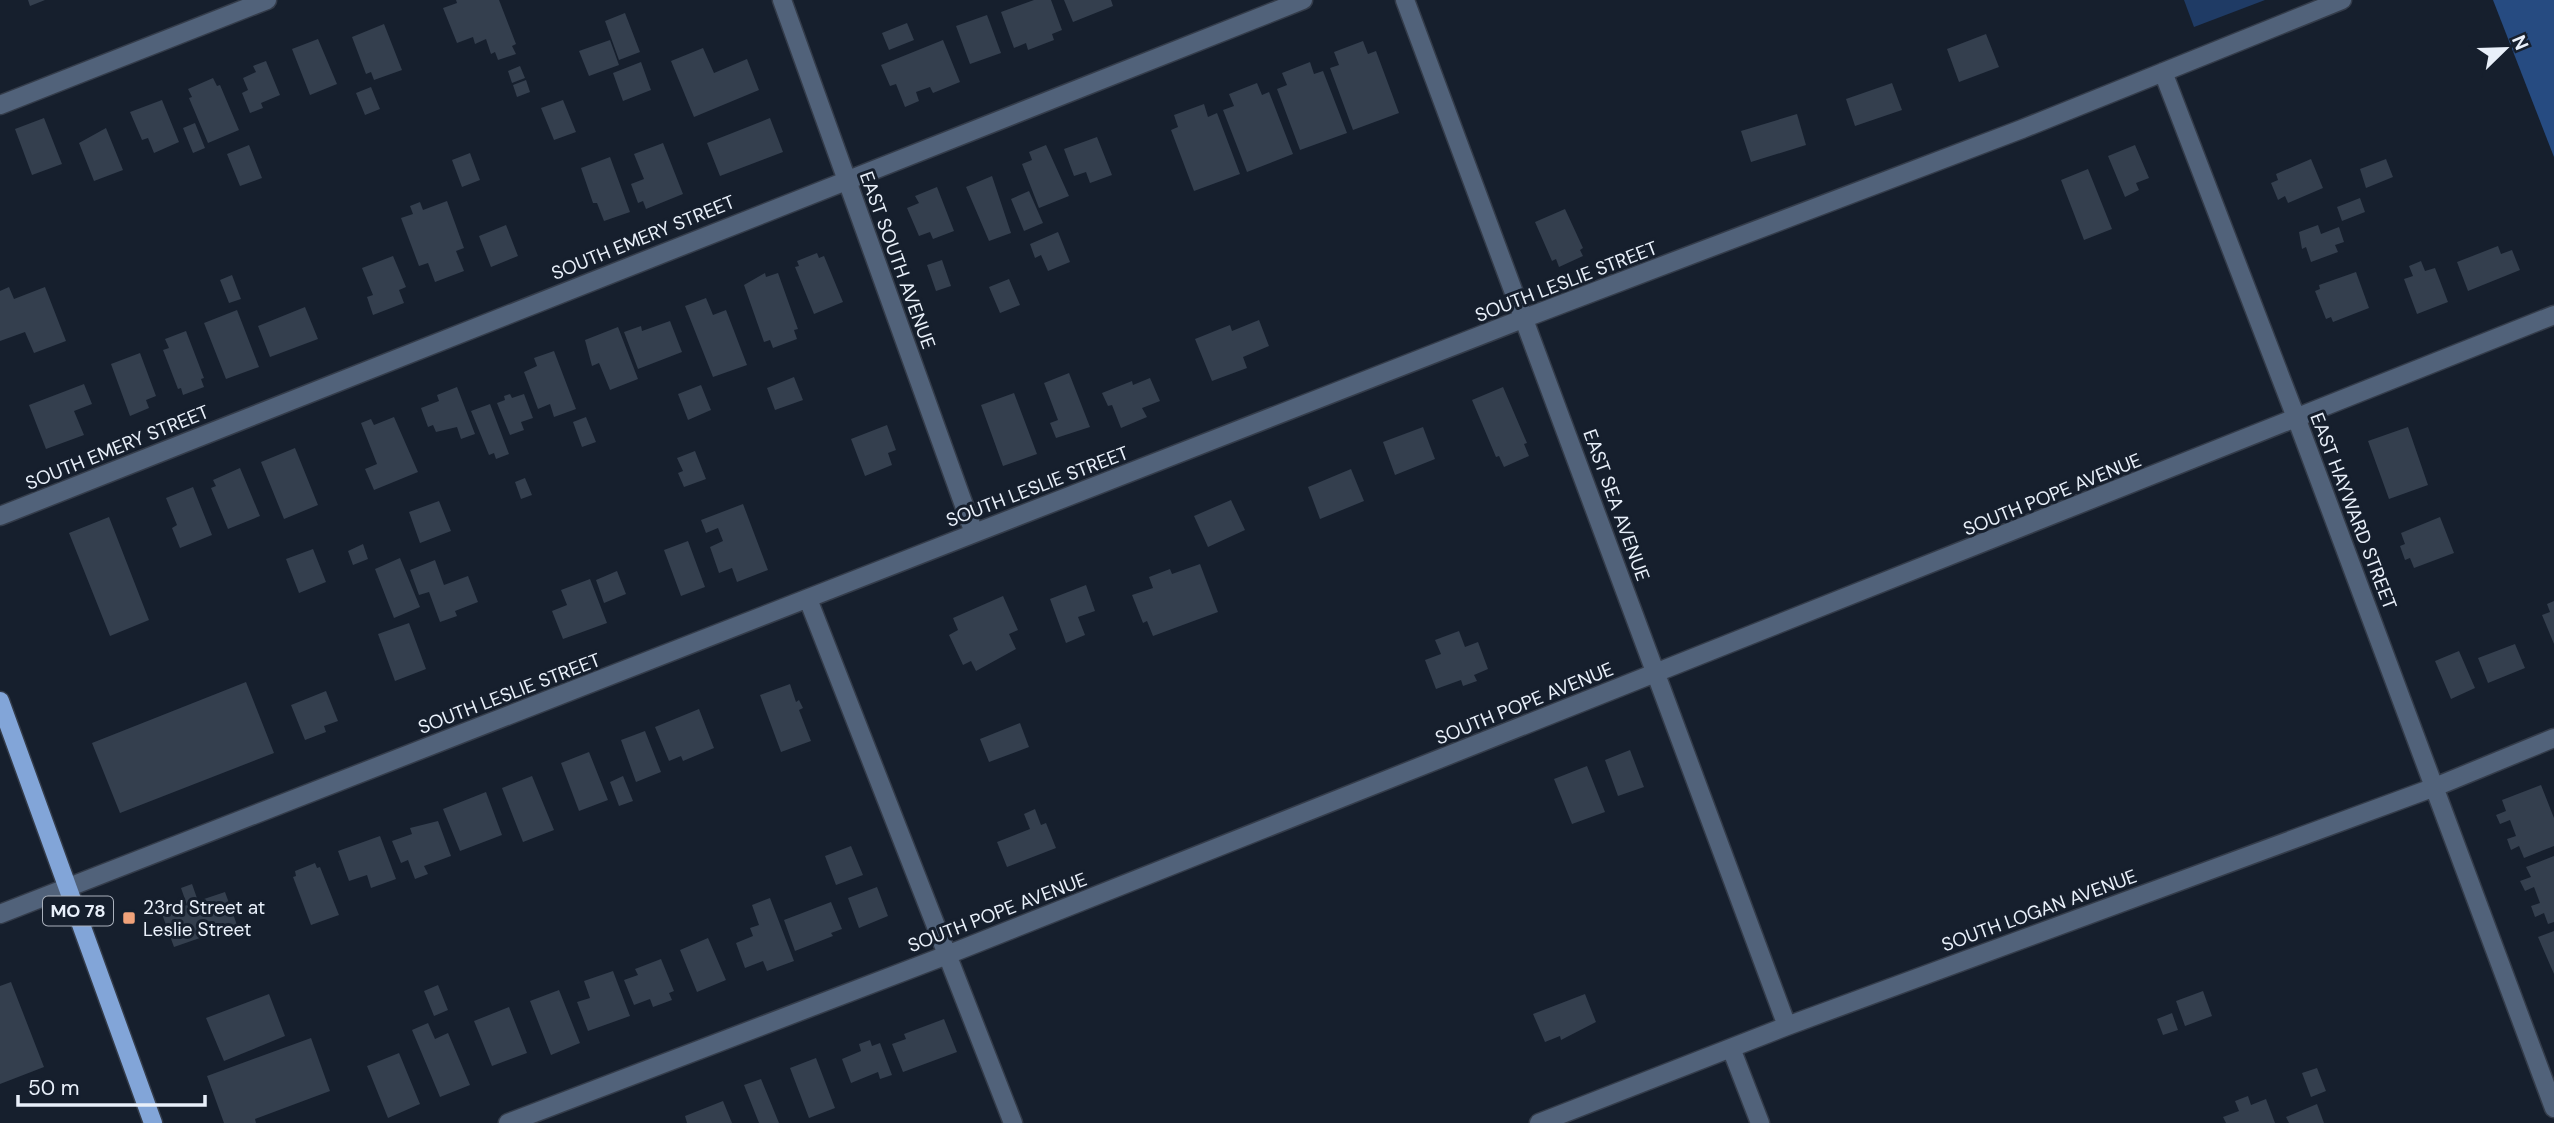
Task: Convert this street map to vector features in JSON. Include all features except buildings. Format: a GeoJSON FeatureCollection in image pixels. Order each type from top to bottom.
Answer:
{"type":"FeatureCollection","features":[{"type":"Feature","properties":{"kind":"main road","name":"MO 78"},"geometry":{"type":"LineString","coordinates":[[0,701],[153,1123]]}},
{"type":"Feature","properties":{"kind":"street"},"geometry":{"type":"LineString","coordinates":[[0,105],[267,0]]}},
{"type":"Feature","properties":{"kind":"street","name":"EAST SOUTH AVENUE"},"geometry":{"type":"LineString","coordinates":[[782,0],[974,534]]}},
{"type":"Feature","properties":{"kind":"street","name":"SOUTH EMERY STREET"},"geometry":{"type":"LineString","coordinates":[[0,516],[1303,0]]}},
{"type":"Feature","properties":{"kind":"street","name":"EAST SEA AVENUE"},"geometry":{"type":"LineString","coordinates":[[1405,0],[1787,1026]]}},
{"type":"Feature","properties":{"kind":"street"},"geometry":{"type":"LineString","coordinates":[[2163,72],[2342,0]]}},
{"type":"Feature","properties":{"kind":"street","name":"SOUTH LESLIE STREET"},"geometry":{"type":"LineString","coordinates":[[0,914],[1525,318],[2022,129],[2163,72]]}},
{"type":"Feature","properties":{"kind":"street","name":"EAST HAYWARD STREET"},"geometry":{"type":"LineString","coordinates":[[2163,72],[2297,420],[2554,1108]]}},
{"type":"Feature","properties":{"kind":"street","name":"SOUTH POPE AVENUE"},"geometry":{"type":"LineString","coordinates":[[508,1123],[947,955],[2297,420],[2554,315]]}},
{"type":"Feature","properties":{"kind":"street"},"geometry":{"type":"LineString","coordinates":[[808,598],[1013,1123]]}},
{"type":"Feature","properties":{"kind":"street","name":"SOUTH LOGAN AVENUE"},"geometry":{"type":"LineString","coordinates":[[1539,1123],[1787,1026],[2435,787],[2554,738]]}},
{"type":"Feature","properties":{"kind":"street"},"geometry":{"type":"LineString","coordinates":[[1731,1048],[1760,1123]]}},
{"type":"Feature","properties":{"kind":"shaded area"},"geometry":{"type":"Polygon","coordinates":[[[2184,0],[2265,0],[2194,27],[2184,0]]]}},
{"type":"Feature","properties":{"kind":"shaded area"},"geometry":{"type":"Polygon","coordinates":[[[2493,0],[2554,0],[2554,157],[2493,0]]]}},
{"type":"Feature","properties":{"kind":"place","name":"23rd Street at Leslie Street"},"geometry":{"type":"Point","coordinates":[129,918]}}]}
